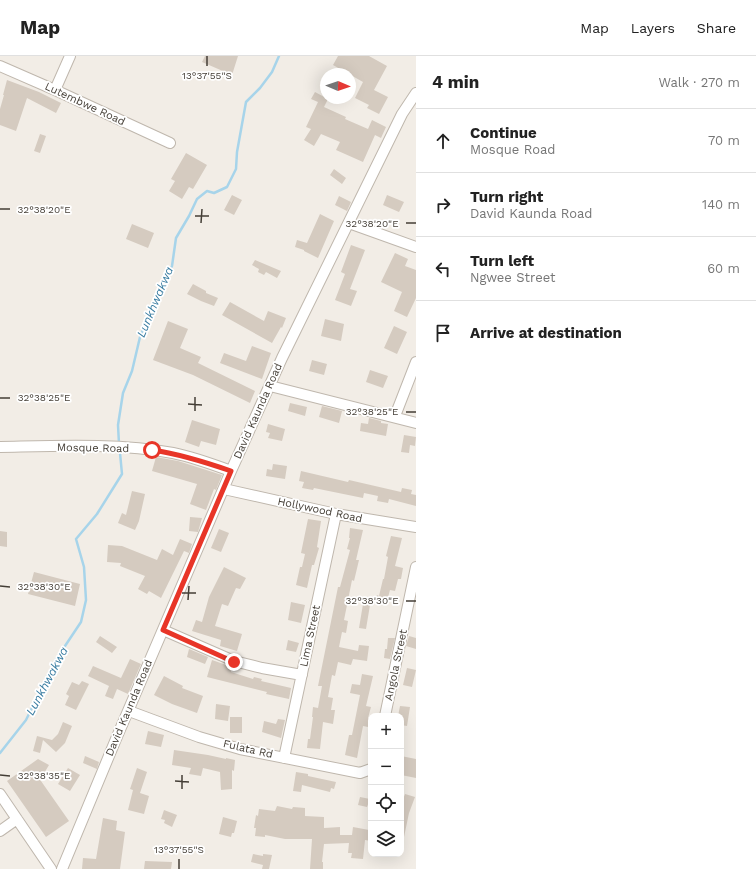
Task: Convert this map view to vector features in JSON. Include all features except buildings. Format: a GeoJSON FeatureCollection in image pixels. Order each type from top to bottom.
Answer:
{"type":"FeatureCollection","features":[{"type":"Feature","properties":{"kind":"street"},"geometry":{"type":"LineString","coordinates":[[56,90],[70,56]]}},
{"type":"Feature","properties":{"kind":"street","name":"Lutembwe Road"},"geometry":{"type":"LineString","coordinates":[[0,66],[56,90],[170,143]]}},
{"type":"Feature","properties":{"kind":"street","name":"David Kaunda Road"},"geometry":{"type":"LineString","coordinates":[[62,869],[231,471],[282,358],[402,114],[416,93]]}},
{"type":"Feature","properties":{"kind":"street"},"geometry":{"type":"LineString","coordinates":[[349,222],[416,248]]}},
{"type":"Feature","properties":{"kind":"street"},"geometry":{"type":"LineString","coordinates":[[395,416],[416,362]]}},
{"type":"Feature","properties":{"kind":"street"},"geometry":{"type":"LineString","coordinates":[[270,386],[395,416],[416,423]]}},
{"type":"Feature","properties":{"kind":"street","name":"Mosque Road"},"geometry":{"type":"LineString","coordinates":[[0,447],[57,446],[130,448],[173,453],[194,458],[231,471]]}},
{"type":"Feature","properties":{"kind":"street","name":"Hollywood Road"},"geometry":{"type":"LineString","coordinates":[[224,489],[336,514],[416,527]]}},
{"type":"Feature","properties":{"kind":"street","name":"Lima Street"},"geometry":{"type":"LineString","coordinates":[[284,758],[336,514]]}},
{"type":"Feature","properties":{"kind":"street","name":"Angola Street"},"geometry":{"type":"LineString","coordinates":[[386,713],[411,618],[416,567]]}},
{"type":"Feature","properties":{"kind":"street"},"geometry":{"type":"LineString","coordinates":[[163,630],[234,662],[302,675]]}},
{"type":"Feature","properties":{"kind":"street","name":"Fulata Rd"},"geometry":{"type":"LineString","coordinates":[[129,711],[240,749],[360,773],[368,770]]}},
{"type":"Feature","properties":{"kind":"street"},"geometry":{"type":"LineString","coordinates":[[0,794],[51,869]]}},
{"type":"Feature","properties":{"kind":"street"},"geometry":{"type":"LineString","coordinates":[[0,831],[17,818]]}},
{"type":"Feature","properties":{"kind":"waterway","name":"Lunkhwakwa"},"geometry":{"type":"LineString","coordinates":[[119,444],[118,425],[123,393],[132,371],[140,337],[163,282],[172,266],[176,238],[197,199],[207,191],[214,193],[227,187],[236,169],[237,152],[246,102],[260,88],[272,72],[279,56]]}},
{"type":"Feature","properties":{"kind":"waterway","name":"Lunkhwakwa"},"geometry":{"type":"LineString","coordinates":[[0,753],[26,720],[55,661],[81,622],[86,600],[84,567],[76,539],[97,514],[122,474],[120,453]]}},
{"type":"Feature","properties":{"kind":"route"},"geometry":{"type":"LineString","coordinates":[[152,450],[194,458],[231,471],[163,630],[234,662]]}}]}
